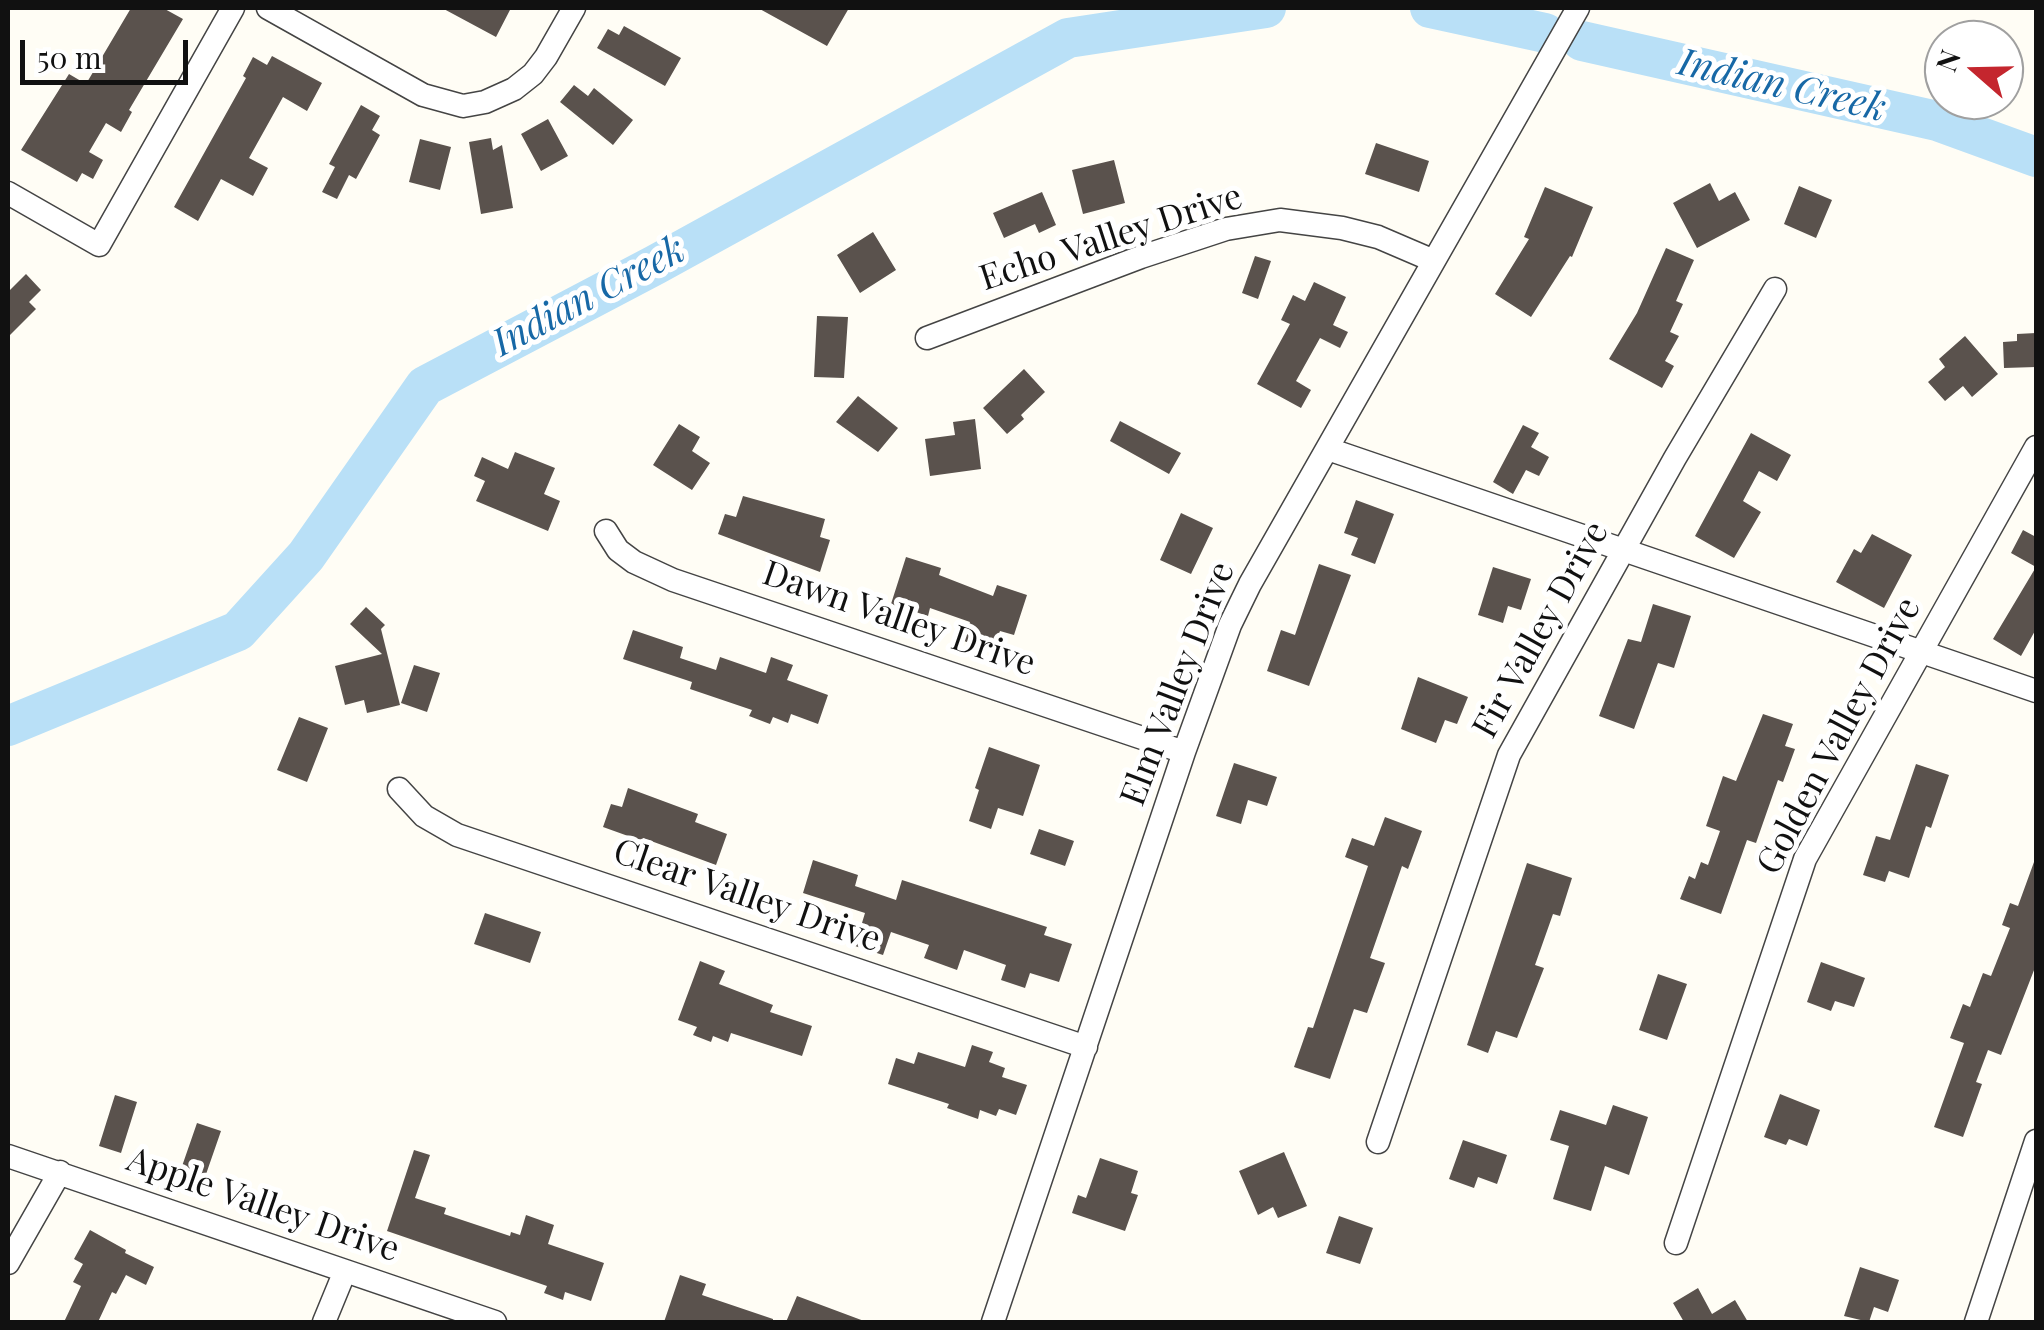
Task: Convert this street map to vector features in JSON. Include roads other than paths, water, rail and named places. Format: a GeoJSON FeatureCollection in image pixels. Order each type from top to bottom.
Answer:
{"type":"FeatureCollection","features":[{"type":"Feature","properties":{"kind":"street"},"geometry":{"type":"LineString","coordinates":[[8,193],[99,245],[233,8]]}},
{"type":"Feature","properties":{"kind":"street"},"geometry":{"type":"LineString","coordinates":[[268,8],[424,95],[464,106],[514,89],[533,74],[574,8]]}},
{"type":"Feature","properties":{"kind":"street","name":"Elm Valley Drive"},"geometry":{"type":"LineString","coordinates":[[993,1322],[1184,752],[1236,612],[1578,8]]}},
{"type":"Feature","properties":{"kind":"street","name":"Echo Valley Drive"},"geometry":{"type":"LineString","coordinates":[[926,338],[1141,257],[1226,229],[1280,220],[1378,237],[1434,261]]}},
{"type":"Feature","properties":{"kind":"street","name":"Fir Valley Drive"},"geometry":{"type":"LineString","coordinates":[[1378,1142],[1509,756],[1675,458],[1776,289]]}},
{"type":"Feature","properties":{"kind":"street","name":"Golden Valley Drive"},"geometry":{"type":"LineString","coordinates":[[1676,1243],[1805,860],[2036,447]]}},
{"type":"Feature","properties":{"kind":"street"},"geometry":{"type":"LineString","coordinates":[[1328,449],[2036,691]]}},
{"type":"Feature","properties":{"kind":"street","name":"Dawn Valley Drive"},"geometry":{"type":"LineString","coordinates":[[606,531],[618,550],[634,562],[673,580],[1184,752]]}},
{"type":"Feature","properties":{"kind":"street","name":"Clear Valley Drive"},"geometry":{"type":"LineString","coordinates":[[398,790],[424,816],[458,835],[1086,1048]]}},
{"type":"Feature","properties":{"kind":"street"},"geometry":{"type":"LineString","coordinates":[[1976,1322],[2036,1141]]}},
{"type":"Feature","properties":{"kind":"street","name":"Apple Valley Drive"},"geometry":{"type":"LineString","coordinates":[[8,1156],[494,1322]]}},
{"type":"Feature","properties":{"kind":"street"},"geometry":{"type":"LineString","coordinates":[[8,1263],[60,1172]]}},
{"type":"Feature","properties":{"kind":"street"},"geometry":{"type":"LineString","coordinates":[[324,1322],[345,1271]]}},
{"type":"Feature","properties":{"kind":"waterway","name":"Indian Creek"},"geometry":{"type":"LineString","coordinates":[[8,726],[238,631],[306,556],[425,386],[655,265],[1068,38],[1266,8]]}},
{"type":"Feature","properties":{"kind":"waterway","name":"Indian Creek"},"geometry":{"type":"LineString","coordinates":[[1430,8],[1545,33]]}},
{"type":"Feature","properties":{"kind":"waterway","name":"Indian Creek"},"geometry":{"type":"LineString","coordinates":[[1582,41],[1937,121],[2036,157]]}}]}
